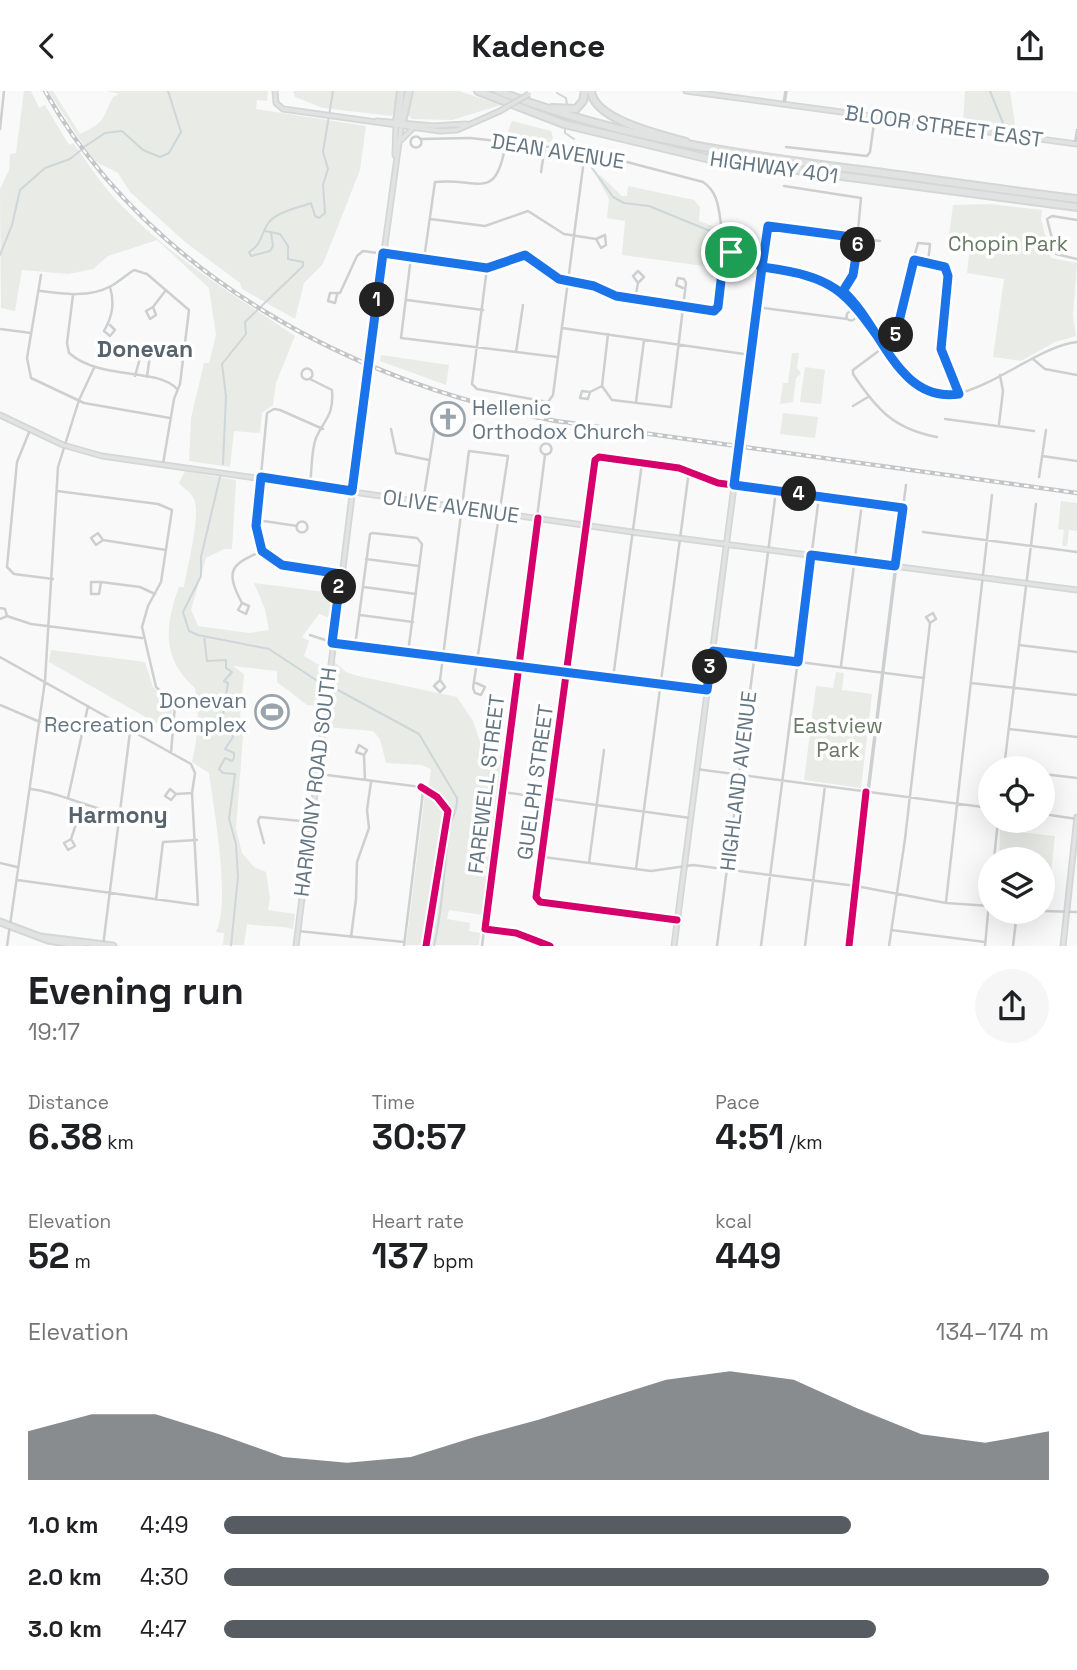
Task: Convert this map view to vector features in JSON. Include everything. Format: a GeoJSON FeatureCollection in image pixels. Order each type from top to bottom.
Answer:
{"type":"FeatureCollection","features":[{"type":"Feature","properties":{"kind":"highway"},"geometry":{"type":"LineString","coordinates":[[399,125],[401,91]]}},
{"type":"Feature","properties":{"kind":"highway"},"geometry":{"type":"LineString","coordinates":[[399,125],[409,91]]}},
{"type":"Feature","properties":{"kind":"highway"},"geometry":{"type":"LineString","coordinates":[[470,91],[496,95]]}},
{"type":"Feature","properties":{"kind":"highway","name":"HIGHWAY 401"},"geometry":{"type":"LineString","coordinates":[[478,91],[533,104],[651,139],[735,155],[1077,199]]}},
{"type":"Feature","properties":{"kind":"highway"},"geometry":{"type":"LineString","coordinates":[[533,104],[567,111],[581,105],[588,92]]}},
{"type":"Feature","properties":{"kind":"highway"},"geometry":{"type":"LineString","coordinates":[[588,92],[605,113],[649,131],[735,155]]}},
{"type":"Feature","properties":{"kind":"highway","name":"HIGHWAY 401"},"geometry":{"type":"LineString","coordinates":[[496,95],[612,137],[767,168],[929,185],[1077,207]]}},
{"type":"Feature","properties":{"kind":"main road"},"geometry":{"type":"LineString","coordinates":[[275,91],[276,103],[283,109],[414,129],[448,131],[500,111],[534,91]]}},
{"type":"Feature","properties":{"kind":"main road","name":"BLOOR STREET EAST"},"geometry":{"type":"LineString","coordinates":[[687,91],[1076,144]]}},
{"type":"Feature","properties":{"kind":"main road"},"geometry":{"type":"LineString","coordinates":[[399,125],[443,126],[471,123]]}},
{"type":"Feature","properties":{"kind":"main road","name":"HARMONY ROAD SOUTH"},"geometry":{"type":"LineString","coordinates":[[395,161],[399,125]]}},
{"type":"Feature","properties":{"kind":"main road","name":"HARMONY ROAD SOUTH"},"geometry":{"type":"LineString","coordinates":[[296,946],[399,125]]}},
{"type":"Feature","properties":{"kind":"main road"},"geometry":{"type":"LineString","coordinates":[[398,146],[403,136],[414,129]]}},
{"type":"Feature","properties":{"kind":"main road"},"geometry":{"type":"LineString","coordinates":[[674,946],[768,226]]}},
{"type":"Feature","properties":{"kind":"main road","name":"OLIVE AVENUE"},"geometry":{"type":"LineString","coordinates":[[0,415],[63,445],[96,455],[632,532],[1077,590]]}},
{"type":"Feature","properties":{"kind":"main road"},"geometry":{"type":"LineString","coordinates":[[1063,946],[1077,818]]}},
{"type":"Feature","properties":{"kind":"main road"},"geometry":{"type":"LineString","coordinates":[[0,922],[40,937],[82,946]]}},
{"type":"Feature","properties":{"kind":"main road"},"geometry":{"type":"LineString","coordinates":[[40,937],[113,946]]}},
{"type":"Feature","properties":{"kind":"street"},"geometry":{"type":"LineString","coordinates":[[0,129],[4,91]]}},
{"type":"Feature","properties":{"kind":"street"},"geometry":{"type":"LineString","coordinates":[[784,104],[786,91]]}},
{"type":"Feature","properties":{"kind":"street"},"geometry":{"type":"LineString","coordinates":[[786,147],[867,156],[870,152],[875,116]]}},
{"type":"Feature","properties":{"kind":"street"},"geometry":{"type":"LineString","coordinates":[[1076,144],[1077,131]]}},
{"type":"Feature","properties":{"kind":"street","name":"DEAN AVENUE"},"geometry":{"type":"LineString","coordinates":[[421,139],[470,138],[585,151],[682,175],[710,187],[717,199],[724,238],[731,252]]}},
{"type":"Feature","properties":{"kind":"street"},"geometry":{"type":"LineString","coordinates":[[425,259],[435,182],[472,185],[496,178],[500,173],[506,142]]}},
{"type":"Feature","properties":{"kind":"street"},"geometry":{"type":"LineString","coordinates":[[541,172],[545,146]]}},
{"type":"Feature","properties":{"kind":"street"},"geometry":{"type":"LineString","coordinates":[[487,268],[473,386],[543,403],[551,400],[585,151]]}},
{"type":"Feature","properties":{"kind":"street"},"geometry":{"type":"LineString","coordinates":[[784,186],[860,197],[862,200],[853,275],[843,291]]}},
{"type":"Feature","properties":{"kind":"street"},"geometry":{"type":"LineString","coordinates":[[430,219],[485,226],[528,211],[564,234],[596,239]]}},
{"type":"Feature","properties":{"kind":"street"},"geometry":{"type":"LineString","coordinates":[[1077,220],[1052,216],[1047,219],[1058,255],[1077,259]]}},
{"type":"Feature","properties":{"kind":"street"},"geometry":{"type":"LineString","coordinates":[[768,226],[880,241]]}},
{"type":"Feature","properties":{"kind":"street"},"geometry":{"type":"LineString","coordinates":[[928,263],[931,249],[924,241],[918,243],[915,248],[896,334],[885,347],[853,370],[868,397],[900,426],[914,433],[937,437]]}},
{"type":"Feature","properties":{"kind":"street"},"geometry":{"type":"LineString","coordinates":[[337,295],[348,279],[359,252],[487,268],[525,255],[559,279],[594,286],[616,296],[717,309],[723,263],[731,252],[762,267],[829,281],[843,291],[913,384],[936,396],[959,394],[1051,349],[1077,342]]}},
{"type":"Feature","properties":{"kind":"street"},"geometry":{"type":"LineString","coordinates":[[411,257],[401,338],[558,357]]}},
{"type":"Feature","properties":{"kind":"street"},"geometry":{"type":"LineString","coordinates":[[914,260],[945,267],[948,276],[941,349],[959,394]]}},
{"type":"Feature","properties":{"kind":"street"},"geometry":{"type":"LineString","coordinates":[[40,291],[73,295],[110,287],[134,270],[147,274],[189,310],[163,464]]}},
{"type":"Feature","properties":{"kind":"street"},"geometry":{"type":"LineString","coordinates":[[41,275],[27,358],[31,378],[101,408],[170,418]]}},
{"type":"Feature","properties":{"kind":"street"},"geometry":{"type":"LineString","coordinates":[[635,299],[638,283]]}},
{"type":"Feature","properties":{"kind":"street"},"geometry":{"type":"LineString","coordinates":[[110,287],[114,297],[110,325]]}},
{"type":"Feature","properties":{"kind":"street"},"geometry":{"type":"LineString","coordinates":[[608,334],[601,386],[612,400],[669,408],[673,405],[680,345],[683,288]]}},
{"type":"Feature","properties":{"kind":"street"},"geometry":{"type":"LineString","coordinates":[[153,307],[166,290]]}},
{"type":"Feature","properties":{"kind":"street"},"geometry":{"type":"LineString","coordinates":[[73,295],[67,343],[69,353],[94,368],[166,380],[177,389]]}},
{"type":"Feature","properties":{"kind":"street"},"geometry":{"type":"LineString","coordinates":[[407,299],[483,310]]}},
{"type":"Feature","properties":{"kind":"street"},"geometry":{"type":"LineString","coordinates":[[516,352],[523,305]]}},
{"type":"Feature","properties":{"kind":"street"},"geometry":{"type":"LineString","coordinates":[[757,307],[847,319]]}},
{"type":"Feature","properties":{"kind":"street"},"geometry":{"type":"LineString","coordinates":[[562,328],[751,355]]}},
{"type":"Feature","properties":{"kind":"street"},"geometry":{"type":"LineString","coordinates":[[0,329],[31,333]]}},
{"type":"Feature","properties":{"kind":"street"},"geometry":{"type":"LineString","coordinates":[[636,403],[644,339]]}},
{"type":"Feature","properties":{"kind":"street"},"geometry":{"type":"LineString","coordinates":[[135,376],[142,351],[150,355],[147,377]]}},
{"type":"Feature","properties":{"kind":"street"},"geometry":{"type":"LineString","coordinates":[[1033,359],[1045,369],[1077,375]]}},
{"type":"Feature","properties":{"kind":"street"},"geometry":{"type":"LineString","coordinates":[[7,946],[45,681],[57,491],[63,445],[94,368]]}},
{"type":"Feature","properties":{"kind":"street"},"geometry":{"type":"LineString","coordinates":[[999,425],[1003,391],[1000,375]]}},
{"type":"Feature","properties":{"kind":"street"},"geometry":{"type":"LineString","coordinates":[[310,379],[332,390],[328,422],[316,439],[310,484]]}},
{"type":"Feature","properties":{"kind":"street"},"geometry":{"type":"LineString","coordinates":[[590,393],[601,386]]}},
{"type":"Feature","properties":{"kind":"street"},"geometry":{"type":"LineString","coordinates":[[853,406],[868,397]]}},
{"type":"Feature","properties":{"kind":"street"},"geometry":{"type":"LineString","coordinates":[[323,429],[296,415],[274,409],[269,411],[265,421],[257,520],[258,539],[262,551],[282,565],[341,574]]}},
{"type":"Feature","properties":{"kind":"street"},"geometry":{"type":"LineString","coordinates":[[945,419],[1034,431]]}},
{"type":"Feature","properties":{"kind":"street"},"geometry":{"type":"LineString","coordinates":[[423,502],[435,426]]}},
{"type":"Feature","properties":{"kind":"street"},"geometry":{"type":"LineString","coordinates":[[30,429],[18,462],[7,567],[14,574],[53,579]]}},
{"type":"Feature","properties":{"kind":"street"},"geometry":{"type":"LineString","coordinates":[[391,429],[397,453],[429,460]]}},
{"type":"Feature","properties":{"kind":"street"},"geometry":{"type":"LineString","coordinates":[[1039,477],[1046,430]]}},
{"type":"Feature","properties":{"kind":"street"},"geometry":{"type":"LineString","coordinates":[[440,680],[468,451],[508,456],[476,683]]}},
{"type":"Feature","properties":{"kind":"street","name":"FAREWELL STREET"},"geometry":{"type":"LineString","coordinates":[[482,946],[545,455]]}},
{"type":"Feature","properties":{"kind":"street"},"geometry":{"type":"LineString","coordinates":[[1042,456],[1077,461]]}},
{"type":"Feature","properties":{"kind":"street","name":"GUELPH STREET"},"geometry":{"type":"LineString","coordinates":[[642,463],[599,457],[594,462],[536,897],[540,902],[677,920]]}},
{"type":"Feature","properties":{"kind":"street"},"geometry":{"type":"LineString","coordinates":[[613,678],[642,463],[689,471],[710,481],[903,508]]}},
{"type":"Feature","properties":{"kind":"street"},"geometry":{"type":"LineString","coordinates":[[636,869],[689,471]]}},
{"type":"Feature","properties":{"kind":"street"},"geometry":{"type":"LineString","coordinates":[[849,946],[880,674],[906,485]]}},
{"type":"Feature","properties":{"kind":"street"},"geometry":{"type":"LineString","coordinates":[[57,491],[168,506],[172,515],[161,582],[144,614],[142,638],[156,687],[176,705],[172,753]]}},
{"type":"Feature","properties":{"kind":"street","name":"HIGHLAND AVENUE"},"geometry":{"type":"LineString","coordinates":[[717,946],[776,491]]}},
{"type":"Feature","properties":{"kind":"street"},"geometry":{"type":"LineString","coordinates":[[946,903],[992,495]]}},
{"type":"Feature","properties":{"kind":"street"},"geometry":{"type":"LineString","coordinates":[[761,946],[819,497]]}},
{"type":"Feature","properties":{"kind":"street"},"geometry":{"type":"LineString","coordinates":[[841,668],[862,503]]}},
{"type":"Feature","properties":{"kind":"street"},"geometry":{"type":"LineString","coordinates":[[1006,756],[1036,504]]}},
{"type":"Feature","properties":{"kind":"street"},"geometry":{"type":"LineString","coordinates":[[257,520],[297,526]]}},
{"type":"Feature","properties":{"kind":"street"},"geometry":{"type":"LineString","coordinates":[[923,532],[987,538],[1077,552]]}},
{"type":"Feature","properties":{"kind":"street"},"geometry":{"type":"LineString","coordinates":[[355,646],[370,534],[417,538],[422,544],[408,653]]}},
{"type":"Feature","properties":{"kind":"street"},"geometry":{"type":"LineString","coordinates":[[103,540],[166,550]]}},
{"type":"Feature","properties":{"kind":"street"},"geometry":{"type":"LineString","coordinates":[[242,603],[231,582],[233,569],[242,560],[262,551]]}},
{"type":"Feature","properties":{"kind":"street"},"geometry":{"type":"LineString","coordinates":[[366,559],[420,566]]}},
{"type":"Feature","properties":{"kind":"street"},"geometry":{"type":"LineString","coordinates":[[101,582],[99,594],[91,594],[91,582],[101,582],[140,587],[155,594]]}},
{"type":"Feature","properties":{"kind":"street"},"geometry":{"type":"LineString","coordinates":[[363,587],[416,594]]}},
{"type":"Feature","properties":{"kind":"street"},"geometry":{"type":"LineString","coordinates":[[0,608],[5,609],[6,616]]}},
{"type":"Feature","properties":{"kind":"street"},"geometry":{"type":"LineString","coordinates":[[359,615],[413,621]]}},
{"type":"Feature","properties":{"kind":"street"},"geometry":{"type":"LineString","coordinates":[[0,619],[6,616],[50,627],[142,638]]}},
{"type":"Feature","properties":{"kind":"street"},"geometry":{"type":"LineString","coordinates":[[889,946],[910,798],[930,624]]}},
{"type":"Feature","properties":{"kind":"street"},"geometry":{"type":"LineString","coordinates":[[310,635],[332,643],[519,664],[707,690]]}},
{"type":"Feature","properties":{"kind":"street"},"geometry":{"type":"LineString","coordinates":[[1019,645],[1077,652]]}},
{"type":"Feature","properties":{"kind":"street"},"geometry":{"type":"LineString","coordinates":[[713,651],[924,678]]}},
{"type":"Feature","properties":{"kind":"street"},"geometry":{"type":"LineString","coordinates":[[0,657],[193,767],[192,793],[199,898],[195,906],[17,880]]}},
{"type":"Feature","properties":{"kind":"street"},"geometry":{"type":"LineString","coordinates":[[971,683],[1077,695]]}},
{"type":"Feature","properties":{"kind":"street"},"geometry":{"type":"LineString","coordinates":[[0,705],[40,722]]}},
{"type":"Feature","properties":{"kind":"street"},"geometry":{"type":"LineString","coordinates":[[68,798],[88,706]]}},
{"type":"Feature","properties":{"kind":"street"},"geometry":{"type":"LineString","coordinates":[[1009,729],[1077,737]]}},
{"type":"Feature","properties":{"kind":"street"},"geometry":{"type":"LineString","coordinates":[[103,945],[130,732]]}},
{"type":"Feature","properties":{"kind":"street"},"geometry":{"type":"LineString","coordinates":[[590,863],[604,750]]}},
{"type":"Feature","properties":{"kind":"street"},"geometry":{"type":"LineString","coordinates":[[363,755],[365,780]]}},
{"type":"Feature","properties":{"kind":"street"},"geometry":{"type":"LineString","coordinates":[[696,769],[978,807]]}},
{"type":"Feature","properties":{"kind":"street"},"geometry":{"type":"LineString","coordinates":[[298,931],[404,944],[423,792],[421,787],[316,773]]}},
{"type":"Feature","properties":{"kind":"street"},"geometry":{"type":"LineString","coordinates":[[1055,775],[1077,778]]}},
{"type":"Feature","properties":{"kind":"street"},"geometry":{"type":"LineString","coordinates":[[351,937],[356,899],[356,862],[369,828],[367,810],[372,781]]}},
{"type":"Feature","properties":{"kind":"street"},"geometry":{"type":"LineString","coordinates":[[805,946],[825,786]]}},
{"type":"Feature","properties":{"kind":"street"},"geometry":{"type":"LineString","coordinates":[[31,789],[68,798],[82,806],[118,813]]}},
{"type":"Feature","properties":{"kind":"street"},"geometry":{"type":"LineString","coordinates":[[503,792],[690,818]]}},
{"type":"Feature","properties":{"kind":"street"},"geometry":{"type":"LineString","coordinates":[[176,794],[192,793]]}},
{"type":"Feature","properties":{"kind":"street"},"geometry":{"type":"LineString","coordinates":[[71,839],[82,806]]}},
{"type":"Feature","properties":{"kind":"street"},"geometry":{"type":"LineString","coordinates":[[1055,815],[1077,818]]}},
{"type":"Feature","properties":{"kind":"street"},"geometry":{"type":"LineString","coordinates":[[264,843],[258,821],[260,817],[311,822]]}},
{"type":"Feature","properties":{"kind":"street"},"geometry":{"type":"LineString","coordinates":[[156,900],[163,842],[197,840]]}},
{"type":"Feature","properties":{"kind":"street"},"geometry":{"type":"LineString","coordinates":[[543,857],[657,871],[684,865],[727,869],[813,879],[895,895],[978,906]]}},
{"type":"Feature","properties":{"kind":"street"},"geometry":{"type":"LineString","coordinates":[[0,863],[19,868]]}},
{"type":"Feature","properties":{"kind":"street"},"geometry":{"type":"LineString","coordinates":[[1055,912],[1077,912]]}},
{"type":"Feature","properties":{"kind":"street"},"geometry":{"type":"LineString","coordinates":[[891,930],[985,944],[988,924]]}},
{"type":"Feature","properties":{"kind":"street"},"geometry":{"type":"LineString","coordinates":[[1013,946],[1016,924]]}},
{"type":"Feature","properties":{"kind":"street"},"geometry":{"type":"LineString","coordinates":[[485,929],[516,933],[550,946]]}},
{"type":"Feature","properties":{"kind":"green space"},"geometry":{"type":"Polygon","coordinates":[[[24,91],[31,91],[39,108],[45,105],[69,145],[73,143],[109,192],[142,226],[206,276],[295,336],[276,383],[273,405],[262,413],[260,433],[234,431],[230,467],[189,461],[191,418],[204,363],[209,363],[216,335],[209,288],[157,240],[108,256],[93,269],[68,274],[22,270],[15,311],[1,308],[0,189],[9,170],[10,154],[16,153],[24,91]]]}},
{"type":"Feature","properties":{"kind":"green space"},"geometry":{"type":"Polygon","coordinates":[[[48,91],[53,91],[80,134],[99,122],[113,97],[119,94],[107,91],[268,91],[267,101],[257,100],[256,109],[366,126],[360,170],[323,264],[304,283],[295,319],[242,289],[240,283],[185,242],[130,192],[118,173],[94,161],[48,91]]]}},
{"type":"Feature","properties":{"kind":"green space"},"geometry":{"type":"Polygon","coordinates":[[[293,91],[397,91],[396,110],[391,116],[323,108],[295,97],[293,91]]]}},
{"type":"Feature","properties":{"kind":"green space"},"geometry":{"type":"Polygon","coordinates":[[[412,91],[459,91],[501,105],[452,120],[412,119],[407,114],[412,91]]]}},
{"type":"Feature","properties":{"kind":"green space"},"geometry":{"type":"Polygon","coordinates":[[[965,91],[1010,91],[1016,131],[963,123],[965,91]]]}},
{"type":"Feature","properties":{"kind":"green space"},"geometry":{"type":"Polygon","coordinates":[[[512,121],[551,131],[553,138],[550,142],[534,142],[506,136],[512,121]]]}},
{"type":"Feature","properties":{"kind":"green space"},"geometry":{"type":"Polygon","coordinates":[[[600,175],[622,196],[627,196],[628,186],[694,200],[700,207],[699,221],[721,229],[726,249],[719,268],[622,255],[625,221],[607,218],[609,199],[597,177],[600,175]]]}},
{"type":"Feature","properties":{"kind":"green space","name":"Chopin Park"},"geometry":{"type":"Polygon","coordinates":[[[990,204],[1042,210],[1041,219],[1051,258],[1077,263],[1073,315],[1076,336],[1055,342],[1021,361],[993,357],[1004,279],[967,273],[969,254],[947,251],[953,205],[990,204]]]}},
{"type":"Feature","properties":{"kind":"green space"},"geometry":{"type":"Polygon","coordinates":[[[792,353],[799,353],[797,368],[801,373],[796,378],[793,402],[780,404],[783,383],[788,383],[792,353]]]}},
{"type":"Feature","properties":{"kind":"green space"},"geometry":{"type":"Polygon","coordinates":[[[381,355],[449,365],[446,385],[380,361],[381,355]]]}},
{"type":"Feature","properties":{"kind":"green space"},"geometry":{"type":"Polygon","coordinates":[[[805,367],[825,370],[821,404],[800,402],[805,367]]]}},
{"type":"Feature","properties":{"kind":"green space"},"geometry":{"type":"Polygon","coordinates":[[[783,413],[818,417],[815,438],[780,434],[783,413]]]}},
{"type":"Feature","properties":{"kind":"green space"},"geometry":{"type":"Polygon","coordinates":[[[185,471],[236,480],[232,549],[224,549],[206,558],[191,610],[198,626],[249,633],[269,630],[265,609],[254,583],[333,593],[330,618],[319,614],[302,637],[309,641],[304,656],[324,668],[318,706],[307,705],[277,682],[277,671],[233,666],[244,674],[240,716],[243,736],[236,829],[242,853],[254,867],[266,872],[270,898],[268,910],[295,914],[293,929],[247,924],[244,945],[223,945],[224,933],[216,932],[222,900],[222,878],[209,773],[192,762],[198,725],[195,688],[176,665],[169,641],[171,615],[179,587],[184,587],[195,529],[194,499],[179,483],[185,471]]]}},
{"type":"Feature","properties":{"kind":"green space"},"geometry":{"type":"Polygon","coordinates":[[[1061,501],[1077,503],[1077,531],[1069,530],[1067,546],[1062,546],[1064,530],[1058,529],[1061,501]]]}},
{"type":"Feature","properties":{"kind":"green space"},"geometry":{"type":"Polygon","coordinates":[[[51,650],[145,662],[153,687],[172,706],[170,731],[49,662],[51,650]]]}},
{"type":"Feature","properties":{"kind":"green space"},"geometry":{"type":"Polygon","coordinates":[[[335,662],[346,672],[358,676],[457,697],[473,721],[484,753],[504,756],[483,915],[449,910],[447,919],[470,923],[469,931],[480,933],[479,945],[406,945],[425,793],[422,786],[429,786],[431,769],[421,765],[386,763],[380,739],[373,731],[326,727],[335,662]]]}},
{"type":"Feature","properties":{"kind":"green space","name":"Eastview Park"},"geometry":{"type":"Polygon","coordinates":[[[836,672],[844,673],[842,690],[872,694],[861,788],[804,780],[816,686],[833,688],[836,672]]]}},
{"type":"Feature","properties":{"kind":"green space"},"geometry":{"type":"Polygon","coordinates":[[[1000,833],[1055,836],[1054,847],[999,847],[1000,833]]]}},
{"type":"Feature","properties":{"kind":"waterway"},"geometry":{"type":"LineString","coordinates":[[84,147],[105,133],[122,131],[143,150],[160,157],[169,153],[181,132],[168,91]]}},
{"type":"Feature","properties":{"kind":"waterway"},"geometry":{"type":"LineString","coordinates":[[271,233],[273,246],[270,251],[251,256],[249,252],[275,217],[311,203],[315,216],[319,218],[325,213],[323,185],[328,169],[323,152],[333,91]]}},
{"type":"Feature","properties":{"kind":"waterway"},"geometry":{"type":"LineString","coordinates":[[990,91],[1003,123]]}},
{"type":"Feature","properties":{"kind":"waterway"},"geometry":{"type":"LineString","coordinates":[[557,93],[566,98],[567,105]]}},
{"type":"Feature","properties":{"kind":"waterway"},"geometry":{"type":"LineString","coordinates":[[565,128],[565,133],[574,139]]}},
{"type":"Feature","properties":{"kind":"waterway"},"geometry":{"type":"LineString","coordinates":[[0,255],[12,225],[20,190],[45,168],[70,159],[81,150]]}},
{"type":"Feature","properties":{"kind":"waterway"},"geometry":{"type":"LineString","coordinates":[[592,168],[613,197],[624,203],[649,206],[715,233]]}},
{"type":"Feature","properties":{"kind":"waterway"},"geometry":{"type":"LineString","coordinates":[[223,464],[226,396],[222,364],[246,334],[245,322],[303,266],[303,262],[288,259],[288,246],[280,234],[265,231]]}},
{"type":"Feature","properties":{"kind":"waterway"},"geometry":{"type":"LineString","coordinates":[[220,477],[201,557],[201,576],[183,612],[189,631],[269,649],[319,682]]}},
{"type":"Feature","properties":{"kind":"waterway"},"geometry":{"type":"LineString","coordinates":[[204,636],[207,661],[226,660],[226,668],[232,672],[224,681],[228,683],[223,715],[233,737],[225,749],[234,753],[234,758],[232,761],[225,758],[219,769],[223,773],[235,774],[229,819],[236,844],[238,877],[231,946]]}},
{"type":"Feature","properties":{"kind":"waterway"},"geometry":{"type":"LineString","coordinates":[[336,689],[419,734],[457,798],[449,830],[434,946]]}},
{"type":"Feature","properties":{"kind":"railway"},"geometry":{"type":"LineString","coordinates":[[45,91],[88,156],[140,215],[199,266],[263,311],[333,349],[405,380],[480,404],[556,421],[1077,493]]}},
{"type":"Feature","properties":{"kind":"cycle path"},"geometry":{"type":"LineString","coordinates":[[677,920],[540,902],[536,897],[595,460],[599,457],[679,468],[718,483],[903,508]]}},
{"type":"Feature","properties":{"kind":"cycle path"},"geometry":{"type":"LineString","coordinates":[[538,518],[485,929],[516,933],[550,946]]}},
{"type":"Feature","properties":{"kind":"cycle path"},"geometry":{"type":"LineString","coordinates":[[332,643],[707,690]]}},
{"type":"Feature","properties":{"kind":"cycle path"},"geometry":{"type":"LineString","coordinates":[[421,787],[437,797],[448,811],[426,946]]}},
{"type":"Feature","properties":{"kind":"cycle path"},"geometry":{"type":"LineString","coordinates":[[849,946],[866,792]]}},
{"type":"Feature","properties":{"kind":"place","name":"Hellenic Orthodox Church"},"geometry":{"type":"Point","coordinates":[448,419]}},
{"type":"Feature","properties":{"kind":"place","name":"Donevan Recreation Complex"},"geometry":{"type":"Point","coordinates":[272,712]}},
{"type":"Feature","properties":{"kind":"district","name":"Donevan"},"geometry":{"type":"Point","coordinates":[145,349]}},
{"type":"Feature","properties":{"kind":"district","name":"Harmony"},"geometry":{"type":"Point","coordinates":[118,815]}},
{"type":"Feature","properties":{"kind":"route"},"geometry":{"type":"LineString","coordinates":[[731,252],[723,263],[718,307],[714,311],[616,296],[594,286],[568,282],[559,279],[525,255],[487,268],[383,253],[352,491],[261,477],[256,526],[262,551],[282,565],[341,574],[332,643],[519,664],[707,690],[713,651],[798,662],[811,555],[895,566],[903,508],[734,485],[762,267],[829,281],[848,296],[885,347],[896,334],[914,260],[945,267],[948,271],[941,349],[959,394],[936,396],[913,384],[885,347],[863,316],[848,296],[843,291],[850,284],[853,275],[859,238],[768,226],[762,267],[740,259],[731,252]]}}]}
